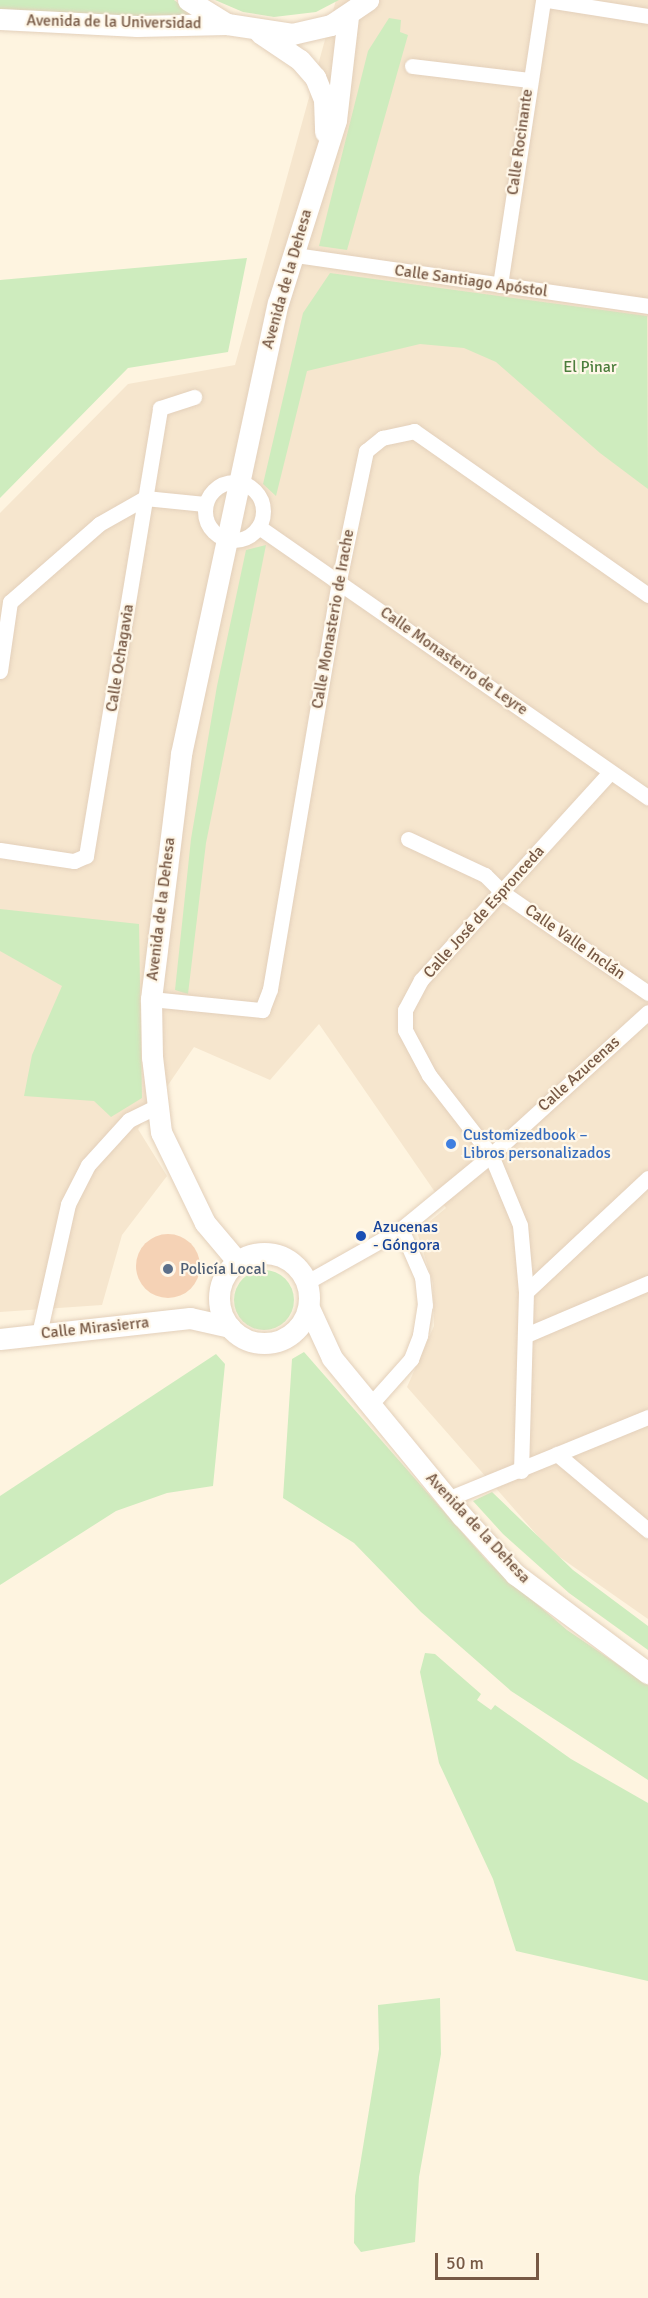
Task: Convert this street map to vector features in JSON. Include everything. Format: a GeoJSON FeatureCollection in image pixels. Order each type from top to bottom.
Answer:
{"type":"FeatureCollection","features":[{"type":"Feature","properties":{"kind":"street"},"geometry":{"type":"LineString","coordinates":[[188,0],[227,24],[257,31],[292,34],[348,17],[368,0]]}},
{"type":"Feature","properties":{"kind":"street"},"geometry":{"type":"LineString","coordinates":[[545,0],[648,16]]}},
{"type":"Feature","properties":{"kind":"street","name":"Calle Rocinante"},"geometry":{"type":"LineString","coordinates":[[500,285],[530,80],[545,0]]}},
{"type":"Feature","properties":{"kind":"street","name":"Avenida de la Dehesa"},"geometry":{"type":"LineString","coordinates":[[238,1262],[205,1223],[186,1189],[156,1107],[152,999],[181,754],[225,539],[278,303],[295,255],[344,80],[348,17]]}},
{"type":"Feature","properties":{"kind":"street","name":"Avenida de la Universidad"},"geometry":{"type":"LineString","coordinates":[[0,19],[137,26],[227,24]]}},
{"type":"Feature","properties":{"kind":"street","name":"Avenida de la Dehesa"},"geometry":{"type":"LineString","coordinates":[[257,31],[300,60],[315,77],[324,99],[326,149]]}},
{"type":"Feature","properties":{"kind":"street"},"geometry":{"type":"LineString","coordinates":[[411,66],[530,80]]}},
{"type":"Feature","properties":{"kind":"street","name":"Calle Santiago Apóstol"},"geometry":{"type":"LineString","coordinates":[[295,255],[648,306]]}},
{"type":"Feature","properties":{"kind":"street","name":"Calle Ochagavia"},"geometry":{"type":"LineString","coordinates":[[0,850],[74,861],[86,856],[160,408],[194,397]]}},
{"type":"Feature","properties":{"kind":"street","name":"Calle Monasterio de Irache"},"geometry":{"type":"LineString","coordinates":[[152,999],[262,1010],[270,989],[339,580],[366,451],[382,438],[414,431],[648,595]]}},
{"type":"Feature","properties":{"kind":"street"},"geometry":{"type":"LineString","coordinates":[[238,481],[255,489],[264,510],[259,527],[245,538],[225,539],[207,523],[205,504],[212,490],[238,481]]}},
{"type":"Feature","properties":{"kind":"street"},"geometry":{"type":"LineString","coordinates":[[0,671],[10,602],[99,524],[145,498],[205,504]]}},
{"type":"Feature","properties":{"kind":"street","name":"Calle Monasterio de Leyre"},"geometry":{"type":"LineString","coordinates":[[259,527],[339,580],[648,798]]}},
{"type":"Feature","properties":{"kind":"street","name":"Calle José de Espronceda"},"geometry":{"type":"LineString","coordinates":[[521,1471],[526,1292],[520,1225],[491,1155],[429,1075],[405,1030],[405,1010],[421,980],[503,893],[610,772]]}},
{"type":"Feature","properties":{"kind":"street","name":"Calle Valle Inclán"},"geometry":{"type":"LineString","coordinates":[[408,839],[485,875],[503,893],[648,993]]}},
{"type":"Feature","properties":{"kind":"street","name":"Calle Azucenas"},"geometry":{"type":"LineString","coordinates":[[307,1282],[401,1229],[491,1155],[648,1012]]}},
{"type":"Feature","properties":{"kind":"street"},"geometry":{"type":"LineString","coordinates":[[39,1334],[68,1204],[95,1157],[129,1120],[156,1107]]}},
{"type":"Feature","properties":{"kind":"street"},"geometry":{"type":"LineString","coordinates":[[526,1292],[648,1178]]}},
{"type":"Feature","properties":{"kind":"street"},"geometry":{"type":"LineString","coordinates":[[370,1405],[411,1359],[420,1335],[425,1305],[422,1277],[401,1229]]}},
{"type":"Feature","properties":{"kind":"street"},"geometry":{"type":"LineString","coordinates":[[257,1254],[278,1255],[295,1265],[307,1282],[309,1308],[291,1335],[259,1343],[230,1327],[219,1300],[228,1272],[238,1262],[257,1254]]}},
{"type":"Feature","properties":{"kind":"street"},"geometry":{"type":"LineString","coordinates":[[526,1335],[648,1283]]}},
{"type":"Feature","properties":{"kind":"street","name":"Calle Mirasierra"},"geometry":{"type":"LineString","coordinates":[[190,1318],[219,1300]]}},
{"type":"Feature","properties":{"kind":"street","name":"Avenida de la Dehesa"},"geometry":{"type":"LineString","coordinates":[[309,1308],[332,1358],[447,1498],[515,1574],[648,1673]]}},
{"type":"Feature","properties":{"kind":"street","name":"Calle Mirasierra"},"geometry":{"type":"LineString","coordinates":[[0,1339],[190,1318],[230,1327]]}},
{"type":"Feature","properties":{"kind":"street","name":"Avenida de la Dehesa"},"geometry":{"type":"LineString","coordinates":[[291,1335],[332,1358]]}},
{"type":"Feature","properties":{"kind":"street"},"geometry":{"type":"LineString","coordinates":[[447,1498],[521,1471],[648,1417]]}},
{"type":"Feature","properties":{"kind":"street"},"geometry":{"type":"LineString","coordinates":[[557,1454],[648,1530]]}},
{"type":"Feature","properties":{"kind":"shaded area"},"geometry":{"type":"Polygon","coordinates":[[[336,0],[648,0],[648,1619],[551,1551],[407,1387],[434,1326],[433,1283],[417,1232],[446,1208],[319,1024],[270,1080],[194,1047],[138,1129],[167,1176],[122,1235],[102,1305],[0,1312],[0,513],[128,384],[235,365],[336,0]]]}},
{"type":"Feature","properties":{"kind":"green space"},"geometry":{"type":"Polygon","coordinates":[[[0,0],[174,0],[204,22],[0,10],[0,0]]]}},
{"type":"Feature","properties":{"kind":"green space"},"geometry":{"type":"Polygon","coordinates":[[[215,0],[339,0],[316,12],[274,17],[243,12],[215,0]]]}},
{"type":"Feature","properties":{"kind":"green space"},"geometry":{"type":"Polygon","coordinates":[[[389,18],[401,20],[400,32],[408,35],[347,250],[319,246],[368,51],[389,18]]]}},
{"type":"Feature","properties":{"kind":"green space"},"geometry":{"type":"Polygon","coordinates":[[[247,258],[228,352],[128,368],[0,498],[0,280],[247,258]]]}},
{"type":"Feature","properties":{"kind":"green space","name":"El Pinar"},"geometry":{"type":"Polygon","coordinates":[[[330,273],[647,316],[648,489],[600,453],[496,362],[464,348],[420,344],[307,371],[276,496],[263,484],[303,313],[330,273]]]}},
{"type":"Feature","properties":{"kind":"green space"},"geometry":{"type":"Polygon","coordinates":[[[266,545],[206,843],[188,994],[175,990],[191,839],[217,686],[246,550],[266,545]]]}},
{"type":"Feature","properties":{"kind":"green space"},"geometry":{"type":"Polygon","coordinates":[[[0,909],[139,924],[142,1098],[111,1117],[94,1101],[24,1096],[32,1055],[62,986],[0,951],[0,909]]]}},
{"type":"Feature","properties":{"kind":"green space"},"geometry":{"type":"Polygon","coordinates":[[[258,1270],[270,1270],[281,1275],[289,1283],[294,1300],[292,1312],[281,1325],[270,1330],[258,1330],[247,1325],[239,1317],[234,1306],[234,1294],[239,1283],[247,1275],[258,1270]]]}},
{"type":"Feature","properties":{"kind":"green space"},"geometry":{"type":"Polygon","coordinates":[[[304,1352],[488,1562],[567,1630],[648,1685],[648,1780],[511,1691],[421,1612],[354,1543],[283,1498],[292,1359],[304,1352]]]}},
{"type":"Feature","properties":{"kind":"green space"},"geometry":{"type":"Polygon","coordinates":[[[216,1354],[225,1364],[213,1486],[167,1493],[116,1511],[0,1585],[0,1496],[216,1354]]]}},
{"type":"Feature","properties":{"kind":"green space"},"geometry":{"type":"Polygon","coordinates":[[[492,1492],[573,1570],[648,1626],[648,1650],[569,1593],[503,1534],[473,1501],[492,1492]]]}},
{"type":"Feature","properties":{"kind":"green space"},"geometry":{"type":"Polygon","coordinates":[[[425,1653],[435,1654],[481,1694],[477,1700],[491,1710],[495,1705],[571,1759],[648,1803],[648,1981],[516,1951],[493,1879],[439,1763],[420,1672],[425,1653]]]}},
{"type":"Feature","properties":{"kind":"green space"},"geometry":{"type":"Polygon","coordinates":[[[440,1998],[441,2054],[419,2177],[415,2242],[361,2252],[354,2243],[355,2196],[379,2049],[378,2005],[440,1998]]]}},
{"type":"Feature","properties":{"kind":"building","name":"Policía Local"},"geometry":{"type":"Polygon","coordinates":[[[168,1234],[191,1243],[200,1266],[191,1289],[168,1298],[145,1289],[136,1266],[145,1243],[168,1234]]]}},
{"type":"Feature","properties":{"kind":"place","name":"Customizedbook – Libros personalizados"},"geometry":{"type":"Point","coordinates":[451,1144]}},
{"type":"Feature","properties":{"kind":"place","name":"Azucenas - Góngora"},"geometry":{"type":"Point","coordinates":[361,1236]}},
{"type":"Feature","properties":{"kind":"place","name":"Policía Local"},"geometry":{"type":"Point","coordinates":[168,1269]}}]}
